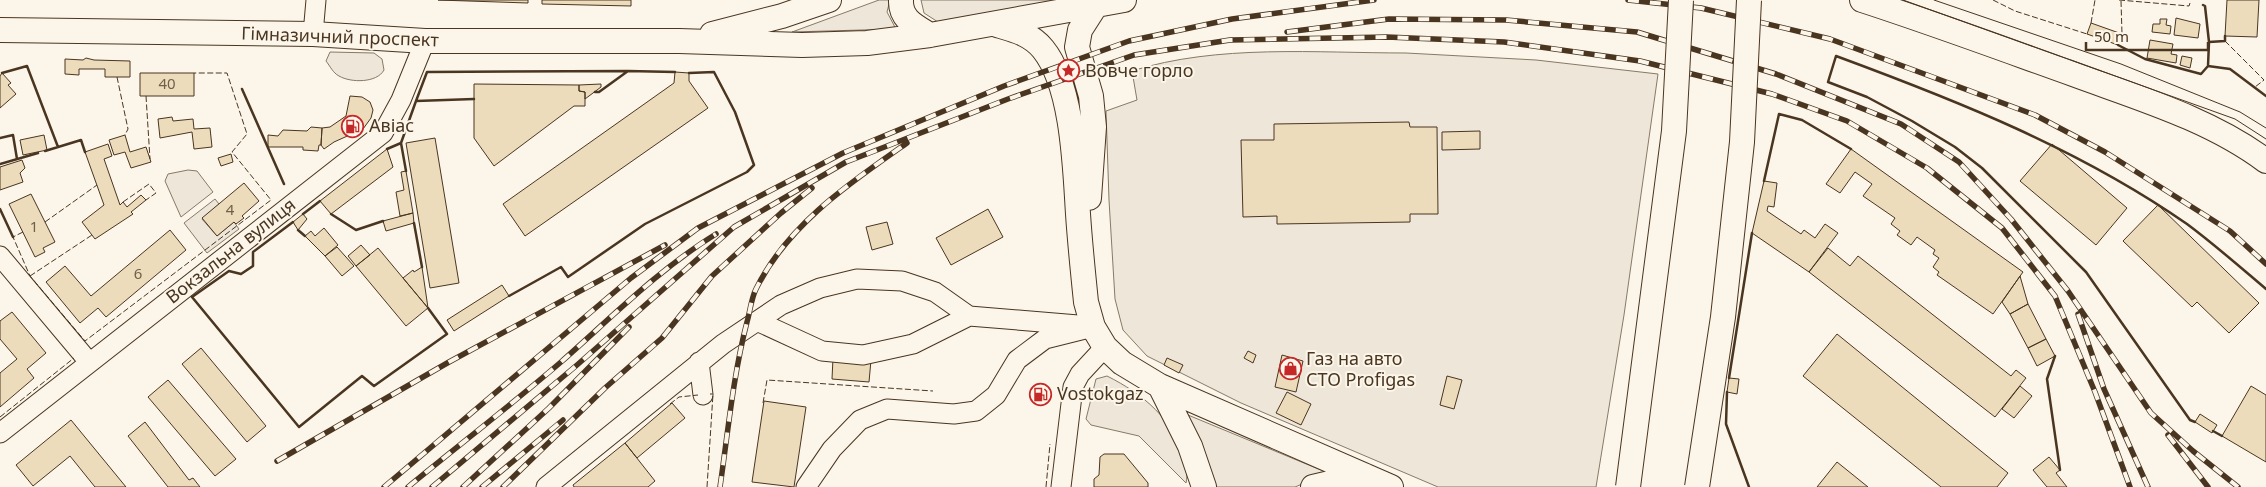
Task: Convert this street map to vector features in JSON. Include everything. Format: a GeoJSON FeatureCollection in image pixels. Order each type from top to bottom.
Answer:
{"type":"FeatureCollection","features":[{"type":"Feature","properties":{"kind":"main road","name":"Гімназичний проспект"},"geometry":{"type":"LineString","coordinates":[[679,42],[782,16],[829,0]]}},
{"type":"Feature","properties":{"kind":"main road"},"geometry":{"type":"LineString","coordinates":[[901,0],[901,7],[906,18],[930,35]]}},
{"type":"Feature","properties":{"kind":"main road","name":"Гімназичний проспект"},"geometry":{"type":"LineString","coordinates":[[0,30],[313,34],[426,41],[679,42],[802,45],[867,43],[930,35],[995,25],[1124,0]]}},
{"type":"Feature","properties":{"kind":"main road"},"geometry":{"type":"LineString","coordinates":[[1628,487],[1674,131],[1680,0]]}},
{"type":"Feature","properties":{"kind":"main road"},"geometry":{"type":"LineString","coordinates":[[1697,487],[1724,317],[1742,142],[1750,0]]}},
{"type":"Feature","properties":{"kind":"main road"},"geometry":{"type":"LineString","coordinates":[[1862,0],[2140,98],[2204,125],[2250,149],[2266,161]]}},
{"type":"Feature","properties":{"kind":"main road"},"geometry":{"type":"LineString","coordinates":[[1081,257],[1088,210],[1094,127],[1091,96],[1077,47],[1080,30],[1096,5]]}},
{"type":"Feature","properties":{"kind":"main road"},"geometry":{"type":"LineString","coordinates":[[995,25],[1026,34],[1043,48],[1053,64],[1066,104],[1073,145],[1086,302],[1093,327],[1105,347],[1122,363],[1160,386],[1391,487]]}},
{"type":"Feature","properties":{"kind":"main road"},"geometry":{"type":"LineString","coordinates":[[1160,386],[1190,446],[1204,487]]}},
{"type":"Feature","properties":{"kind":"main road"},"geometry":{"type":"LineString","coordinates":[[1313,487],[1364,475]]}},
{"type":"Feature","properties":{"kind":"street"},"geometry":{"type":"LineString","coordinates":[[313,34],[316,0]]}},
{"type":"Feature","properties":{"kind":"street","name":"Вокзальна вулиця"},"geometry":{"type":"LineString","coordinates":[[0,433],[383,133],[401,100],[426,41]]}},
{"type":"Feature","properties":{"kind":"street"},"geometry":{"type":"LineString","coordinates":[[0,256],[89,362]]}},
{"type":"Feature","properties":{"kind":"street"},"geometry":{"type":"LineString","coordinates":[[546,487],[680,380],[699,362],[781,305],[820,288],[857,279],[902,281],[935,292],[969,316],[1093,327]]}},
{"type":"Feature","properties":{"kind":"street"},"geometry":{"type":"LineString","coordinates":[[759,322],[822,351],[863,355],[912,344],[969,316]]}},
{"type":"Feature","properties":{"kind":"street"},"geometry":{"type":"LineString","coordinates":[[806,487],[832,449],[860,420],[887,409],[954,414],[976,411],[996,395],[1017,360],[1045,339],[1093,327]]}},
{"type":"Feature","properties":{"kind":"street"},"geometry":{"type":"LineString","coordinates":[[1061,487],[1073,387],[1080,374],[1105,347]]}},
{"type":"Feature","properties":{"kind":"street"},"geometry":{"type":"LineString","coordinates":[[699,362],[703,395]]}},
{"type":"Feature","properties":{"kind":"shaded area"},"geometry":{"type":"Polygon","coordinates":[[[879,0],[890,0],[887,12],[896,29],[792,32],[879,0]]]}},
{"type":"Feature","properties":{"kind":"shaded area"},"geometry":{"type":"Polygon","coordinates":[[[921,0],[1065,0],[938,22],[924,13],[921,0]]]}},
{"type":"Feature","properties":{"kind":"shaded area"},"geometry":{"type":"Polygon","coordinates":[[[330,52],[374,53],[382,59],[384,70],[381,74],[370,79],[357,81],[344,78],[335,73],[326,61],[330,52]]]}},
{"type":"Feature","properties":{"kind":"shaded area"},"geometry":{"type":"Polygon","coordinates":[[[1233,53],[1406,53],[1536,60],[1658,74],[1624,315],[1596,487],[1438,487],[1241,403],[1147,356],[1123,330],[1115,299],[1106,111],[1137,100],[1132,71],[1165,62],[1233,53]]]}},
{"type":"Feature","properties":{"kind":"shaded area"},"geometry":{"type":"Polygon","coordinates":[[[188,170],[197,171],[213,192],[181,217],[165,181],[168,174],[188,170]]]}},
{"type":"Feature","properties":{"kind":"shaded area"},"geometry":{"type":"Polygon","coordinates":[[[215,199],[219,204],[202,219],[217,236],[234,222],[239,229],[207,253],[184,223],[215,199]]]}},
{"type":"Feature","properties":{"kind":"shaded area"},"geometry":{"type":"Polygon","coordinates":[[[1107,376],[1145,400],[1165,420],[1173,432],[1184,460],[1187,477],[1186,483],[1139,436],[1091,425],[1086,419],[1096,379],[1107,376]]]}},
{"type":"Feature","properties":{"kind":"shaded area"},"geometry":{"type":"Polygon","coordinates":[[[1188,415],[1328,473],[1295,487],[1215,487],[1188,415]]]}},
{"type":"Feature","properties":{"kind":"building"},"geometry":{"type":"Polygon","coordinates":[[[438,0],[528,0],[528,3],[438,0]]]}},
{"type":"Feature","properties":{"kind":"building"},"geometry":{"type":"Polygon","coordinates":[[[542,0],[631,0],[631,6],[542,4],[542,0]]]}},
{"type":"Feature","properties":{"kind":"building"},"geometry":{"type":"Polygon","coordinates":[[[2227,0],[2259,0],[2257,37],[2225,36],[2227,0]]]}},
{"type":"Feature","properties":{"kind":"building"},"geometry":{"type":"Polygon","coordinates":[[[2176,18],[2200,24],[2198,38],[2174,35],[2176,18]]]}},
{"type":"Feature","properties":{"kind":"building"},"geometry":{"type":"Polygon","coordinates":[[[2160,19],[2167,19],[2166,25],[2171,26],[2170,34],[2152,32],[2153,24],[2160,24],[2160,19]]]}},
{"type":"Feature","properties":{"kind":"building"},"geometry":{"type":"Polygon","coordinates":[[[2091,23],[2122,34],[2118,45],[2087,34],[2091,23]]]}},
{"type":"Feature","properties":{"kind":"building"},"geometry":{"type":"Polygon","coordinates":[[[2150,40],[2173,44],[2171,54],[2177,55],[2176,63],[2147,58],[2150,40]]]}},
{"type":"Feature","properties":{"kind":"building"},"geometry":{"type":"Polygon","coordinates":[[[2182,56],[2192,58],[2190,68],[2180,65],[2182,56]]]}},
{"type":"Feature","properties":{"kind":"building"},"geometry":{"type":"Polygon","coordinates":[[[86,58],[130,61],[130,77],[105,77],[105,69],[79,69],[79,75],[65,74],[65,59],[83,60],[86,58]]]}},
{"type":"Feature","properties":{"kind":"building"},"geometry":{"type":"Polygon","coordinates":[[[675,72],[689,73],[689,81],[708,108],[525,236],[503,204],[674,83],[675,72]]]}},
{"type":"Feature","properties":{"kind":"building"},"geometry":{"type":"Polygon","coordinates":[[[2,73],[11,83],[8,85],[16,94],[0,108],[0,76],[2,73]]]}},
{"type":"Feature","properties":{"kind":"building"},"geometry":{"type":"Polygon","coordinates":[[[140,73],[194,73],[194,96],[140,96],[140,73]]]}},
{"type":"Feature","properties":{"kind":"building"},"geometry":{"type":"Polygon","coordinates":[[[474,84],[579,85],[579,91],[585,92],[585,106],[574,106],[494,166],[474,138],[474,84]]]}},
{"type":"Feature","properties":{"kind":"building"},"geometry":{"type":"Polygon","coordinates":[[[601,84],[601,87],[585,99],[585,92],[579,91],[579,85],[601,84]]]}},
{"type":"Feature","properties":{"kind":"building"},"geometry":{"type":"Polygon","coordinates":[[[350,96],[362,97],[370,102],[373,110],[371,118],[363,129],[334,142],[324,149],[321,145],[322,128],[330,127],[346,116],[350,96]]]}},
{"type":"Feature","properties":{"kind":"building"},"geometry":{"type":"Polygon","coordinates":[[[172,117],[173,121],[193,119],[194,129],[210,128],[212,147],[194,149],[192,132],[160,138],[158,119],[172,117]]]}},
{"type":"Feature","properties":{"kind":"building"},"geometry":{"type":"Polygon","coordinates":[[[1409,122],[1410,127],[1437,127],[1438,214],[1410,214],[1410,222],[1277,224],[1277,216],[1243,217],[1241,140],[1274,140],[1274,124],[1409,122]]]}},
{"type":"Feature","properties":{"kind":"building"},"geometry":{"type":"Polygon","coordinates":[[[311,127],[322,128],[321,145],[319,145],[318,151],[303,150],[303,147],[268,147],[268,135],[278,136],[283,130],[307,131],[311,127]]]}},
{"type":"Feature","properties":{"kind":"building"},"geometry":{"type":"Polygon","coordinates":[[[1480,131],[1480,149],[1442,150],[1442,132],[1480,131]]]}},
{"type":"Feature","properties":{"kind":"building"},"geometry":{"type":"Polygon","coordinates":[[[44,135],[47,150],[23,155],[20,140],[44,135]]]}},
{"type":"Feature","properties":{"kind":"building"},"geometry":{"type":"Polygon","coordinates":[[[125,135],[130,152],[146,147],[151,162],[131,168],[125,152],[114,155],[109,140],[125,135]]]}},
{"type":"Feature","properties":{"kind":"building"},"geometry":{"type":"Polygon","coordinates":[[[435,138],[459,283],[430,288],[406,143],[435,138]]]}},
{"type":"Feature","properties":{"kind":"building"},"geometry":{"type":"Polygon","coordinates":[[[108,144],[112,156],[104,159],[120,205],[123,202],[127,207],[141,195],[146,200],[131,212],[133,214],[95,239],[82,222],[104,205],[85,152],[108,144]]]}},
{"type":"Feature","properties":{"kind":"building"},"geometry":{"type":"Polygon","coordinates":[[[2052,144],[2127,208],[2096,245],[2020,181],[2052,144]]]}},
{"type":"Feature","properties":{"kind":"building"},"geometry":{"type":"Polygon","coordinates":[[[387,149],[393,167],[331,214],[320,201],[387,149]]]}},
{"type":"Feature","properties":{"kind":"building"},"geometry":{"type":"Polygon","coordinates":[[[1851,149],[2023,272],[1993,314],[1937,275],[1939,272],[1933,267],[1939,258],[1933,254],[1935,250],[1917,237],[1911,245],[1897,235],[1900,231],[1891,224],[1895,218],[1863,196],[1872,184],[1855,172],[1840,193],[1826,184],[1851,149]]]}},
{"type":"Feature","properties":{"kind":"building"},"geometry":{"type":"Polygon","coordinates":[[[231,154],[233,162],[221,166],[218,158],[231,154]]]}},
{"type":"Feature","properties":{"kind":"building"},"geometry":{"type":"Polygon","coordinates":[[[22,160],[25,168],[20,173],[23,182],[0,190],[0,167],[22,160]]]}},
{"type":"Feature","properties":{"kind":"building"},"geometry":{"type":"Polygon","coordinates":[[[406,171],[413,213],[400,216],[396,192],[404,190],[401,172],[406,171]]]}},
{"type":"Feature","properties":{"kind":"building"},"geometry":{"type":"Polygon","coordinates":[[[1764,181],[1777,183],[1774,207],[1768,206],[1767,211],[1801,234],[1804,230],[1815,238],[1825,224],[1838,233],[1809,272],[1752,233],[1764,181]]]}},
{"type":"Feature","properties":{"kind":"building"},"geometry":{"type":"Polygon","coordinates":[[[244,183],[259,201],[242,216],[244,218],[236,224],[234,222],[217,236],[202,218],[244,183]]]}},
{"type":"Feature","properties":{"kind":"building"},"geometry":{"type":"Polygon","coordinates":[[[31,194],[55,242],[43,248],[45,252],[35,257],[9,204],[31,194]]]}},
{"type":"Feature","properties":{"kind":"building"},"geometry":{"type":"Polygon","coordinates":[[[2158,205],[2259,303],[2229,333],[2197,302],[2192,307],[2123,241],[2158,205]]]}},
{"type":"Feature","properties":{"kind":"building"},"geometry":{"type":"Polygon","coordinates":[[[988,209],[1003,237],[951,265],[936,238],[988,209]]]}},
{"type":"Feature","properties":{"kind":"building"},"geometry":{"type":"Polygon","coordinates":[[[413,213],[414,223],[386,231],[383,221],[413,213]]]}},
{"type":"Feature","properties":{"kind":"building"},"geometry":{"type":"Polygon","coordinates":[[[303,214],[307,219],[298,230],[293,222],[303,214]]]}},
{"type":"Feature","properties":{"kind":"building"},"geometry":{"type":"Polygon","coordinates":[[[887,222],[893,244],[872,250],[866,227],[887,222]]]}},
{"type":"Feature","properties":{"kind":"building"},"geometry":{"type":"Polygon","coordinates":[[[324,228],[338,245],[325,256],[305,236],[311,231],[315,236],[324,228]]]}},
{"type":"Feature","properties":{"kind":"building"},"geometry":{"type":"Polygon","coordinates":[[[170,230],[186,250],[106,317],[98,308],[80,323],[46,282],[65,266],[91,296],[170,230]]]}},
{"type":"Feature","properties":{"kind":"building"},"geometry":{"type":"Polygon","coordinates":[[[361,245],[370,255],[356,266],[348,256],[361,245]]]}},
{"type":"Feature","properties":{"kind":"building"},"geometry":{"type":"Polygon","coordinates":[[[337,247],[354,266],[342,276],[325,256],[337,247]]]}},
{"type":"Feature","properties":{"kind":"building"},"geometry":{"type":"Polygon","coordinates":[[[378,248],[428,308],[406,326],[356,266],[378,248]]]}},
{"type":"Feature","properties":{"kind":"building"},"geometry":{"type":"Polygon","coordinates":[[[1828,248],[1850,266],[1858,256],[2011,376],[2016,370],[2026,378],[1995,417],[1809,272],[1828,248]]]}},
{"type":"Feature","properties":{"kind":"building"},"geometry":{"type":"Polygon","coordinates":[[[422,267],[428,308],[403,278],[413,270],[414,272],[422,267]]]}},
{"type":"Feature","properties":{"kind":"building"},"geometry":{"type":"Polygon","coordinates":[[[2020,276],[2028,304],[2010,314],[2002,302],[2020,276]]]}},
{"type":"Feature","properties":{"kind":"building"},"geometry":{"type":"Polygon","coordinates":[[[502,285],[509,296],[454,331],[447,320],[502,285]]]}},
{"type":"Feature","properties":{"kind":"building"},"geometry":{"type":"Polygon","coordinates":[[[2028,304],[2046,339],[2028,348],[2010,314],[2028,304]]]}},
{"type":"Feature","properties":{"kind":"building"},"geometry":{"type":"Polygon","coordinates":[[[12,312],[46,353],[27,369],[34,378],[0,407],[0,373],[17,359],[0,339],[0,321],[12,312]]]}},
{"type":"Feature","properties":{"kind":"building"},"geometry":{"type":"Polygon","coordinates":[[[1837,334],[2008,473],[1997,487],[1941,487],[1803,376],[1837,334]]]}},
{"type":"Feature","properties":{"kind":"building"},"geometry":{"type":"Polygon","coordinates":[[[2046,339],[2055,356],[2037,366],[2028,348],[2046,339]]]}},
{"type":"Feature","properties":{"kind":"building"},"geometry":{"type":"Polygon","coordinates":[[[201,348],[266,426],[247,442],[182,364],[201,348]]]}},
{"type":"Feature","properties":{"kind":"building"},"geometry":{"type":"Polygon","coordinates":[[[1248,351],[1256,355],[1253,363],[1244,358],[1248,351]]]}},
{"type":"Feature","properties":{"kind":"building"},"geometry":{"type":"Polygon","coordinates":[[[1282,355],[1303,361],[1296,392],[1275,387],[1282,355]]]}},
{"type":"Feature","properties":{"kind":"building"},"geometry":{"type":"Polygon","coordinates":[[[833,358],[871,360],[869,382],[832,379],[833,358]]]}},
{"type":"Feature","properties":{"kind":"building"},"geometry":{"type":"Polygon","coordinates":[[[1167,358],[1183,365],[1179,373],[1164,365],[1167,358]]]}},
{"type":"Feature","properties":{"kind":"building"},"geometry":{"type":"Polygon","coordinates":[[[1447,376],[1462,380],[1454,409],[1440,405],[1447,376]]]}},
{"type":"Feature","properties":{"kind":"building"},"geometry":{"type":"Polygon","coordinates":[[[1729,378],[1739,379],[1737,394],[1727,392],[1729,378]]]}},
{"type":"Feature","properties":{"kind":"building"},"geometry":{"type":"Polygon","coordinates":[[[168,380],[236,459],[215,476],[148,397],[168,380]]]}},
{"type":"Feature","properties":{"kind":"building"},"geometry":{"type":"Polygon","coordinates":[[[2020,386],[2032,396],[2014,418],[2002,409],[2020,386]]]}},
{"type":"Feature","properties":{"kind":"building"},"geometry":{"type":"Polygon","coordinates":[[[2251,386],[2266,395],[2266,462],[2222,436],[2251,386]]]}},
{"type":"Feature","properties":{"kind":"building"},"geometry":{"type":"Polygon","coordinates":[[[1287,392],[1311,404],[1301,425],[1276,413],[1287,392]]]}},
{"type":"Feature","properties":{"kind":"building"},"geometry":{"type":"Polygon","coordinates":[[[764,401],[806,407],[794,487],[752,482],[764,401]]]}},
{"type":"Feature","properties":{"kind":"building"},"geometry":{"type":"Polygon","coordinates":[[[672,403],[685,418],[637,458],[625,443],[672,403]]]}},
{"type":"Feature","properties":{"kind":"building"},"geometry":{"type":"Polygon","coordinates":[[[2200,414],[2217,425],[2212,433],[2195,422],[2200,414]]]}},
{"type":"Feature","properties":{"kind":"building"},"geometry":{"type":"Polygon","coordinates":[[[71,420],[126,487],[95,487],[70,456],[33,486],[16,465],[71,420]]]}},
{"type":"Feature","properties":{"kind":"building"},"geometry":{"type":"Polygon","coordinates":[[[145,422],[189,480],[193,478],[200,487],[168,487],[128,436],[145,422]]]}},
{"type":"Feature","properties":{"kind":"building"},"geometry":{"type":"Polygon","coordinates":[[[625,443],[655,481],[648,487],[574,487],[573,485],[625,443]]]}},
{"type":"Feature","properties":{"kind":"building"},"geometry":{"type":"Polygon","coordinates":[[[1104,454],[1124,454],[1148,483],[1148,487],[1094,487],[1094,479],[1099,475],[1100,457],[1104,454]]]}},
{"type":"Feature","properties":{"kind":"building"},"geometry":{"type":"Polygon","coordinates":[[[2049,457],[2060,470],[2056,473],[2067,487],[2047,487],[2033,470],[2049,457]]]}},
{"type":"Feature","properties":{"kind":"building"},"geometry":{"type":"Polygon","coordinates":[[[1837,462],[1868,487],[1817,487],[1837,462]]]}},
{"type":"Feature","properties":{"kind":"tram line"},"geometry":{"type":"LineString","coordinates":[[1903,0],[2235,119],[2266,139]]}},
{"type":"Feature","properties":{"kind":"tram line"},"geometry":{"type":"LineString","coordinates":[[1934,0],[2121,64],[2240,112],[2266,128]]}},
{"type":"Feature","properties":{"kind":"railway"},"geometry":{"type":"LineString","coordinates":[[384,487],[631,278],[698,228],[843,153],[1004,86],[1129,41],[1232,19],[1374,0]]}},
{"type":"Feature","properties":{"kind":"railway"},"geometry":{"type":"LineString","coordinates":[[1628,0],[1701,8],[1830,39],[2035,115],[2105,152],[2230,231],[2266,264]]}},
{"type":"Feature","properties":{"kind":"railway"},"geometry":{"type":"LineString","coordinates":[[1287,32],[1389,19],[1506,20],[1637,32],[1776,74],[1901,124],[1959,162],[2011,219],[2068,291],[2151,413],[2193,451],[2238,487]]}},
{"type":"Feature","properties":{"kind":"railway"},"geometry":{"type":"LineString","coordinates":[[432,487],[577,365],[734,227],[846,162],[1008,99],[1134,55],[1230,40],[1387,37],[1504,42],[1640,61],[1772,94],[1847,121],[1927,168],[2002,228],[2055,296],[2095,392],[2130,487]]}},
{"type":"Feature","properties":{"kind":"railway"},"geometry":{"type":"LineString","coordinates":[[720,487],[738,363],[756,289],[769,266],[785,244],[803,225],[843,190],[907,143]]}},
{"type":"Feature","properties":{"kind":"railway"},"geometry":{"type":"LineString","coordinates":[[503,487],[605,388],[662,338],[712,276],[781,213],[812,188]]}},
{"type":"Feature","properties":{"kind":"railway"},"geometry":{"type":"LineString","coordinates":[[408,487],[561,362],[655,278],[716,234]]}},
{"type":"Feature","properties":{"kind":"railway"},"geometry":{"type":"LineString","coordinates":[[277,461],[449,362],[665,245]]}},
{"type":"Feature","properties":{"kind":"railway"},"geometry":{"type":"LineString","coordinates":[[2078,314],[2104,389],[2148,487]]}},
{"type":"Feature","properties":{"kind":"railway"},"geometry":{"type":"LineString","coordinates":[[463,487],[549,408],[629,327]]}},
{"type":"Feature","properties":{"kind":"railway"},"geometry":{"type":"LineString","coordinates":[[482,487],[563,420]]}},
{"type":"Feature","properties":{"kind":"railway"},"geometry":{"type":"LineString","coordinates":[[2168,435],[2208,487]]}},
{"type":"Feature","properties":{"kind":"fence"},"geometry":{"type":"LineString","coordinates":[[1993,0],[2015,11],[2087,34]]}},
{"type":"Feature","properties":{"kind":"fence"},"geometry":{"type":"LineString","coordinates":[[2091,23],[2095,0]]}},
{"type":"Feature","properties":{"kind":"fence"},"geometry":{"type":"LineString","coordinates":[[2119,0],[2189,6],[2190,3]]}},
{"type":"Feature","properties":{"kind":"fence"},"geometry":{"type":"LineString","coordinates":[[2121,1],[2122,34]]}},
{"type":"Feature","properties":{"kind":"fence"},"geometry":{"type":"LineString","coordinates":[[2225,41],[2264,80],[2255,87]]}},
{"type":"Feature","properties":{"kind":"fence"},"geometry":{"type":"LineString","coordinates":[[23,232],[13,237],[30,276],[85,341],[271,200],[232,152],[247,134],[227,73],[194,73]]}},
{"type":"Feature","properties":{"kind":"fence"},"geometry":{"type":"LineString","coordinates":[[117,77],[128,129],[125,135]]}},
{"type":"Feature","properties":{"kind":"fence"},"geometry":{"type":"LineString","coordinates":[[146,96],[150,159]]}},
{"type":"Feature","properties":{"kind":"fence"},"geometry":{"type":"LineString","coordinates":[[123,202],[149,184],[156,193],[146,200]]}},
{"type":"Feature","properties":{"kind":"fence"},"geometry":{"type":"LineString","coordinates":[[45,222],[97,185]]}},
{"type":"Feature","properties":{"kind":"fence"},"geometry":{"type":"LineString","coordinates":[[30,276],[92,235]]}},
{"type":"Feature","properties":{"kind":"fence"},"geometry":{"type":"LineString","coordinates":[[0,417],[74,358]]}},
{"type":"Feature","properties":{"kind":"fence"},"geometry":{"type":"LineString","coordinates":[[763,403],[767,380],[933,391]]}},
{"type":"Feature","properties":{"kind":"fence"},"geometry":{"type":"LineString","coordinates":[[707,487],[713,394],[710,394]]}},
{"type":"Feature","properties":{"kind":"fence"},"geometry":{"type":"LineString","coordinates":[[670,404],[679,397],[698,395]]}},
{"type":"Feature","properties":{"kind":"fence"},"geometry":{"type":"LineString","coordinates":[[1046,487],[1050,444]]}},
{"type":"Feature","properties":{"kind":"wall"},"geometry":{"type":"LineString","coordinates":[[2203,5],[2205,6],[2209,42],[2225,41],[2225,36]]}},
{"type":"Feature","properties":{"kind":"wall"},"geometry":{"type":"LineString","coordinates":[[2208,66],[2209,42]]}},
{"type":"Feature","properties":{"kind":"wall"},"geometry":{"type":"LineString","coordinates":[[2118,45],[2145,59],[2201,74],[2208,66],[2230,69],[2266,96]]}},
{"type":"Feature","properties":{"kind":"wall"},"geometry":{"type":"LineString","coordinates":[[2195,422],[2190,420],[2086,272],[1982,168],[1955,147],[1867,97],[1828,82],[1836,56],[1972,109],[2104,172],[2187,224],[2266,289]]}},
{"type":"Feature","properties":{"kind":"wall"},"geometry":{"type":"LineString","coordinates":[[2,73],[27,66],[58,147]]}},
{"type":"Feature","properties":{"kind":"wall"},"geometry":{"type":"LineString","coordinates":[[595,92],[599,92],[628,71],[675,72]]}},
{"type":"Feature","properties":{"kind":"wall"},"geometry":{"type":"LineString","coordinates":[[416,101],[427,72],[628,71]]}},
{"type":"Feature","properties":{"kind":"wall"},"geometry":{"type":"LineString","coordinates":[[509,296],[561,267],[568,277],[645,224],[747,172],[754,165],[735,112],[714,72],[689,73]]}},
{"type":"Feature","properties":{"kind":"wall"},"geometry":{"type":"LineString","coordinates":[[242,89],[284,184]]}},
{"type":"Feature","properties":{"kind":"wall"},"geometry":{"type":"LineString","coordinates":[[387,149],[401,143],[416,101],[474,99]]}},
{"type":"Feature","properties":{"kind":"wall"},"geometry":{"type":"LineString","coordinates":[[1764,181],[1779,114],[1802,120],[1851,149]]}},
{"type":"Feature","properties":{"kind":"wall"},"geometry":{"type":"LineString","coordinates":[[0,138],[13,135],[17,159]]}},
{"type":"Feature","properties":{"kind":"wall"},"geometry":{"type":"LineString","coordinates":[[45,151],[81,140],[85,152]]}},
{"type":"Feature","properties":{"kind":"wall"},"geometry":{"type":"LineString","coordinates":[[401,143],[406,171]]}},
{"type":"Feature","properties":{"kind":"wall"},"geometry":{"type":"LineString","coordinates":[[0,164],[38,153]]}},
{"type":"Feature","properties":{"kind":"wall"},"geometry":{"type":"LineString","coordinates":[[303,214],[320,201]]}},
{"type":"Feature","properties":{"kind":"wall"},"geometry":{"type":"LineString","coordinates":[[0,209],[13,237]]}},
{"type":"Feature","properties":{"kind":"wall"},"geometry":{"type":"LineString","coordinates":[[331,214],[356,230],[383,221]]}},
{"type":"Feature","properties":{"kind":"wall"},"geometry":{"type":"LineString","coordinates":[[293,222],[253,252],[253,266],[241,274],[229,271],[192,297],[299,427],[362,376],[374,386],[447,334],[428,308]]}},
{"type":"Feature","properties":{"kind":"wall"},"geometry":{"type":"LineString","coordinates":[[414,223],[422,267]]}},
{"type":"Feature","properties":{"kind":"wall"},"geometry":{"type":"LineString","coordinates":[[298,230],[305,236]]}},
{"type":"Feature","properties":{"kind":"wall"},"geometry":{"type":"LineString","coordinates":[[1729,378],[1752,233]]}},
{"type":"Feature","properties":{"kind":"wall"},"geometry":{"type":"LineString","coordinates":[[2055,356],[2047,379],[2060,470]]}},
{"type":"Feature","properties":{"kind":"wall"},"geometry":{"type":"LineString","coordinates":[[1727,392],[1726,424],[1749,487]]}},
{"type":"Feature","properties":{"kind":"wall"},"geometry":{"type":"LineString","coordinates":[[2213,431],[2222,436]]}},
{"type":"Feature","properties":{"kind":"place","name":"Вовче горло"},"geometry":{"type":"Point","coordinates":[1069,71]}},
{"type":"Feature","properties":{"kind":"place","name":"Авіас"},"geometry":{"type":"Point","coordinates":[353,126]}},
{"type":"Feature","properties":{"kind":"place","name":"Газ на авто СТО Profigas"},"geometry":{"type":"Point","coordinates":[1290,369]}},
{"type":"Feature","properties":{"kind":"place","name":"Vostokgaz"},"geometry":{"type":"Point","coordinates":[1041,394]}}]}
